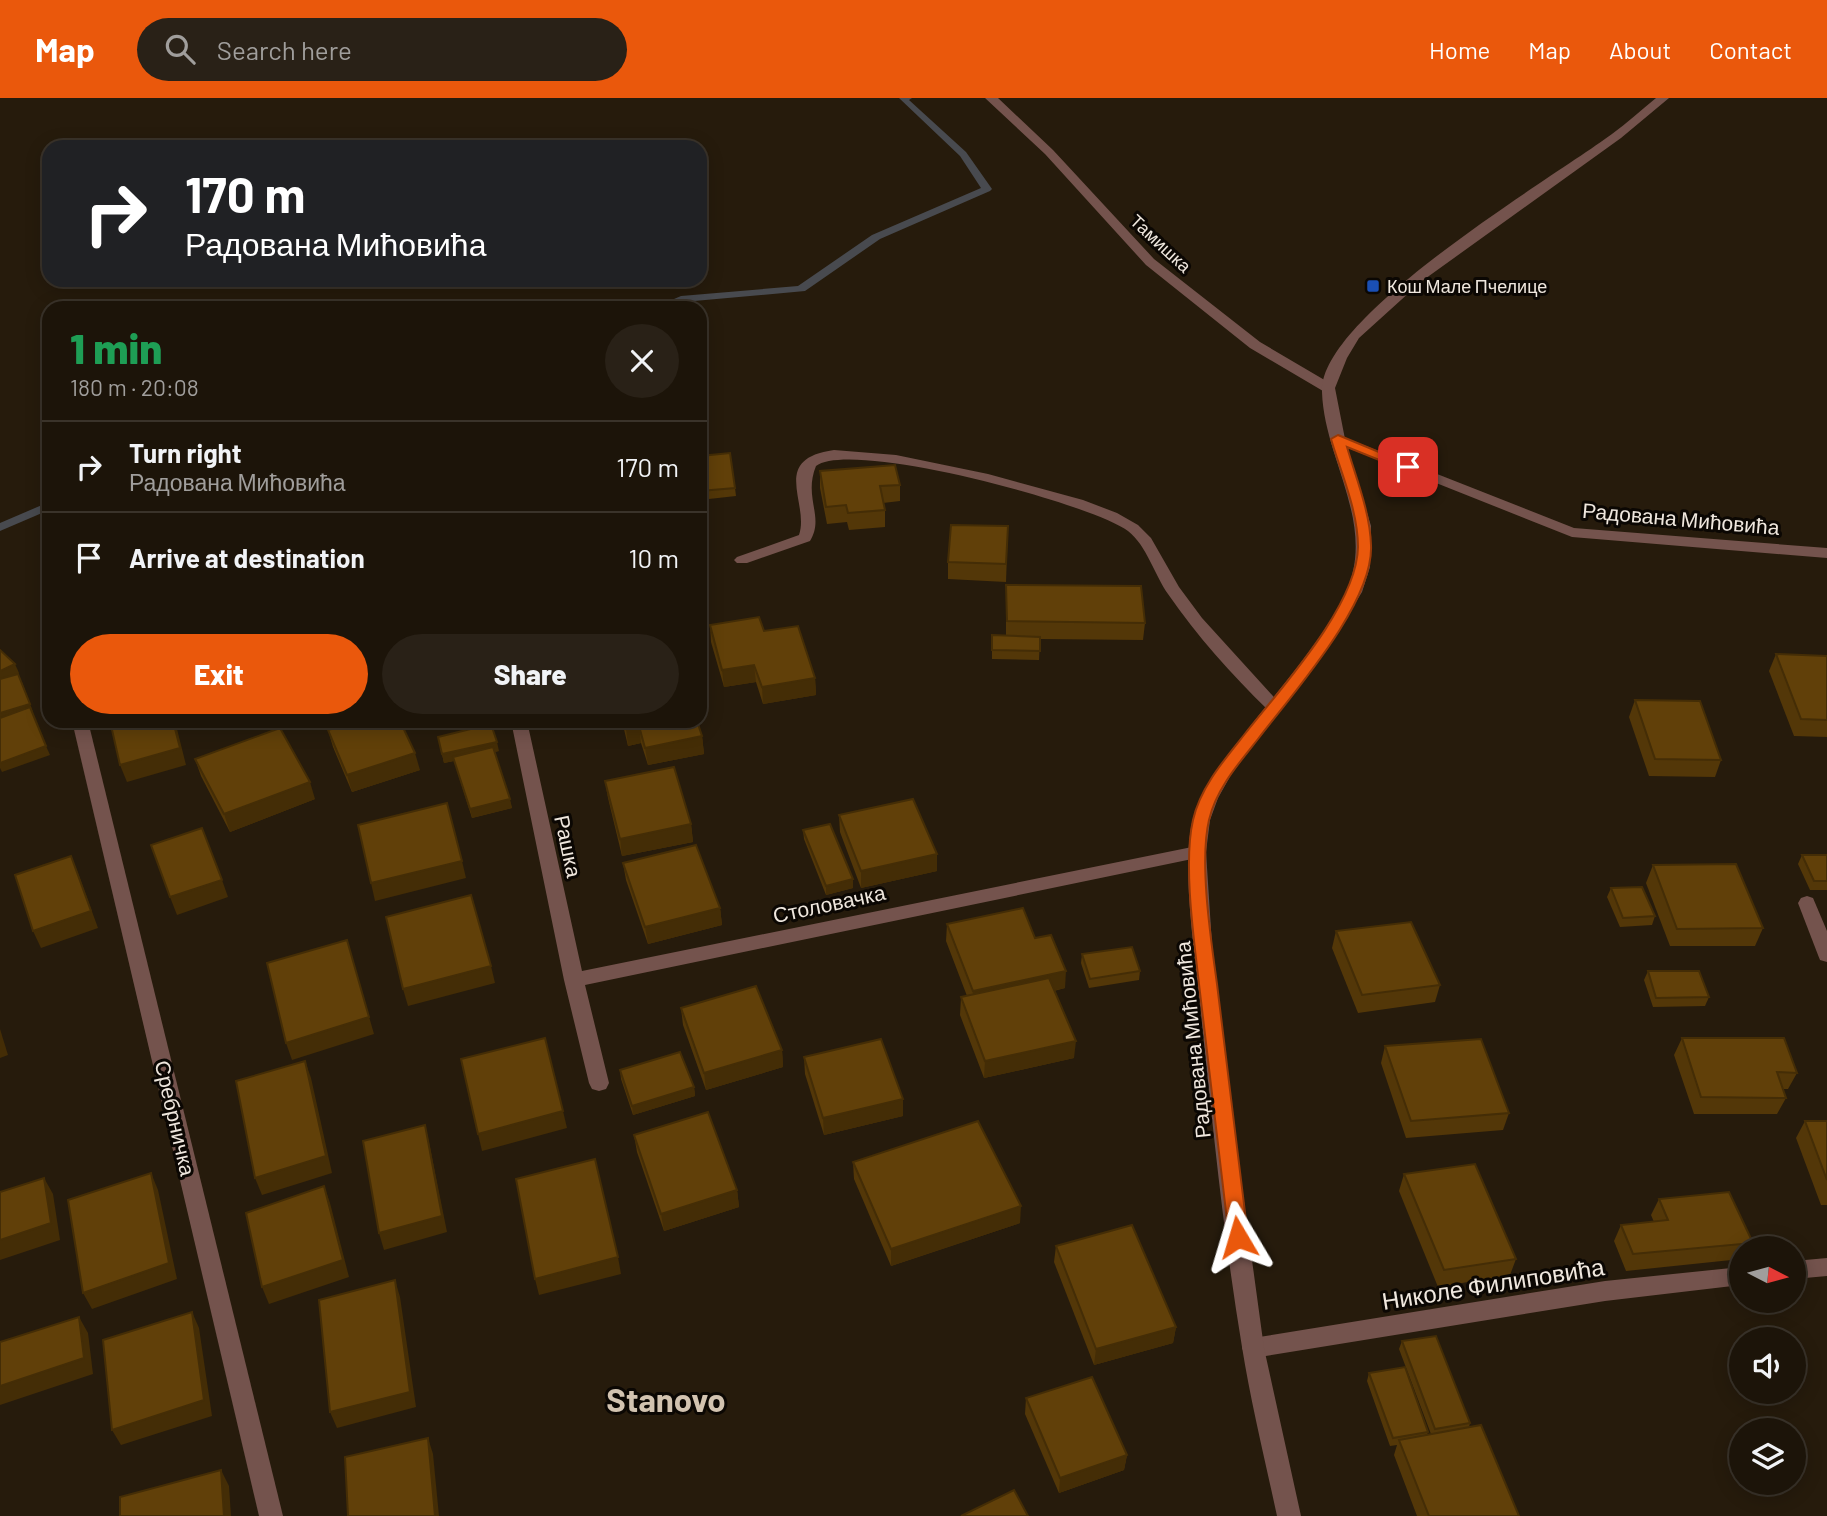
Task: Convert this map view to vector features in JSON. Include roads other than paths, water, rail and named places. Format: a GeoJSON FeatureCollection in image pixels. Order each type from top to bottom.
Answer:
{"type":"FeatureCollection","features":[{"type":"Feature","properties":{"kind":"street","name":"Тамишка"},"geometry":{"type":"LineString","coordinates":[[991,98],[1049,152],[1150,262],[1255,345],[1328,388]]}},
{"type":"Feature","properties":{"kind":"street"},"geometry":{"type":"LineString","coordinates":[[1328,388],[1340,358],[1354,336],[1377,312],[1491,223],[1616,136],[1663,98]]}},
{"type":"Feature","properties":{"kind":"street","name":"Радована Мићовића"},"geometry":{"type":"LineString","coordinates":[[1289,1516],[1253,1348],[1220,1099],[1203,946],[1197,852],[1201,820],[1209,798],[1226,769],[1316,653],[1353,592],[1362,567],[1363,526],[1338,439],[1328,388]]}},
{"type":"Feature","properties":{"kind":"street","name":"Радована Мићовића"},"geometry":{"type":"LineString","coordinates":[[1338,439],[1572,532],[1827,553]]}},
{"type":"Feature","properties":{"kind":"street"},"geometry":{"type":"LineString","coordinates":[[742,560],[805,538],[809,520],[804,502],[803,480],[814,460],[831,454],[922,464],[1073,501],[1122,519],[1142,537],[1168,582],[1201,629],[1240,674],[1274,706]]}},
{"type":"Feature","properties":{"kind":"street","name":"Сребрничка"},"geometry":{"type":"LineString","coordinates":[[82,728],[271,1516]]}},
{"type":"Feature","properties":{"kind":"street","name":"Рашка"},"geometry":{"type":"LineString","coordinates":[[520,728],[574,981]]}},
{"type":"Feature","properties":{"kind":"street","name":"Столовачка"},"geometry":{"type":"LineString","coordinates":[[574,981],[1197,852]]}},
{"type":"Feature","properties":{"kind":"street"},"geometry":{"type":"LineString","coordinates":[[1807,903],[1827,955]]}},
{"type":"Feature","properties":{"kind":"street"},"geometry":{"type":"LineString","coordinates":[[574,981],[599,1083]]}},
{"type":"Feature","properties":{"kind":"street"},"geometry":{"type":"LineString","coordinates":[[1806,1269],[1827,1266]]}},
{"type":"Feature","properties":{"kind":"street","name":"Николе Филиповића"},"geometry":{"type":"LineString","coordinates":[[1253,1348],[1605,1291],[1729,1277]]}},
{"type":"Feature","properties":{"kind":"waterway"},"geometry":{"type":"LineString","coordinates":[[676,301],[801,289],[876,237],[987,189],[963,154],[903,99],[907,98]]}},
{"type":"Feature","properties":{"kind":"waterway"},"geometry":{"type":"LineString","coordinates":[[0,527],[42,509]]}},
{"type":"Feature","properties":{"kind":"place","name":"Кош Мале Пчелице"},"geometry":{"type":"Point","coordinates":[1373,286]}},
{"type":"Feature","properties":{"kind":"district","name":"Stanovo"},"geometry":{"type":"Point","coordinates":[666,1399]}}]}
